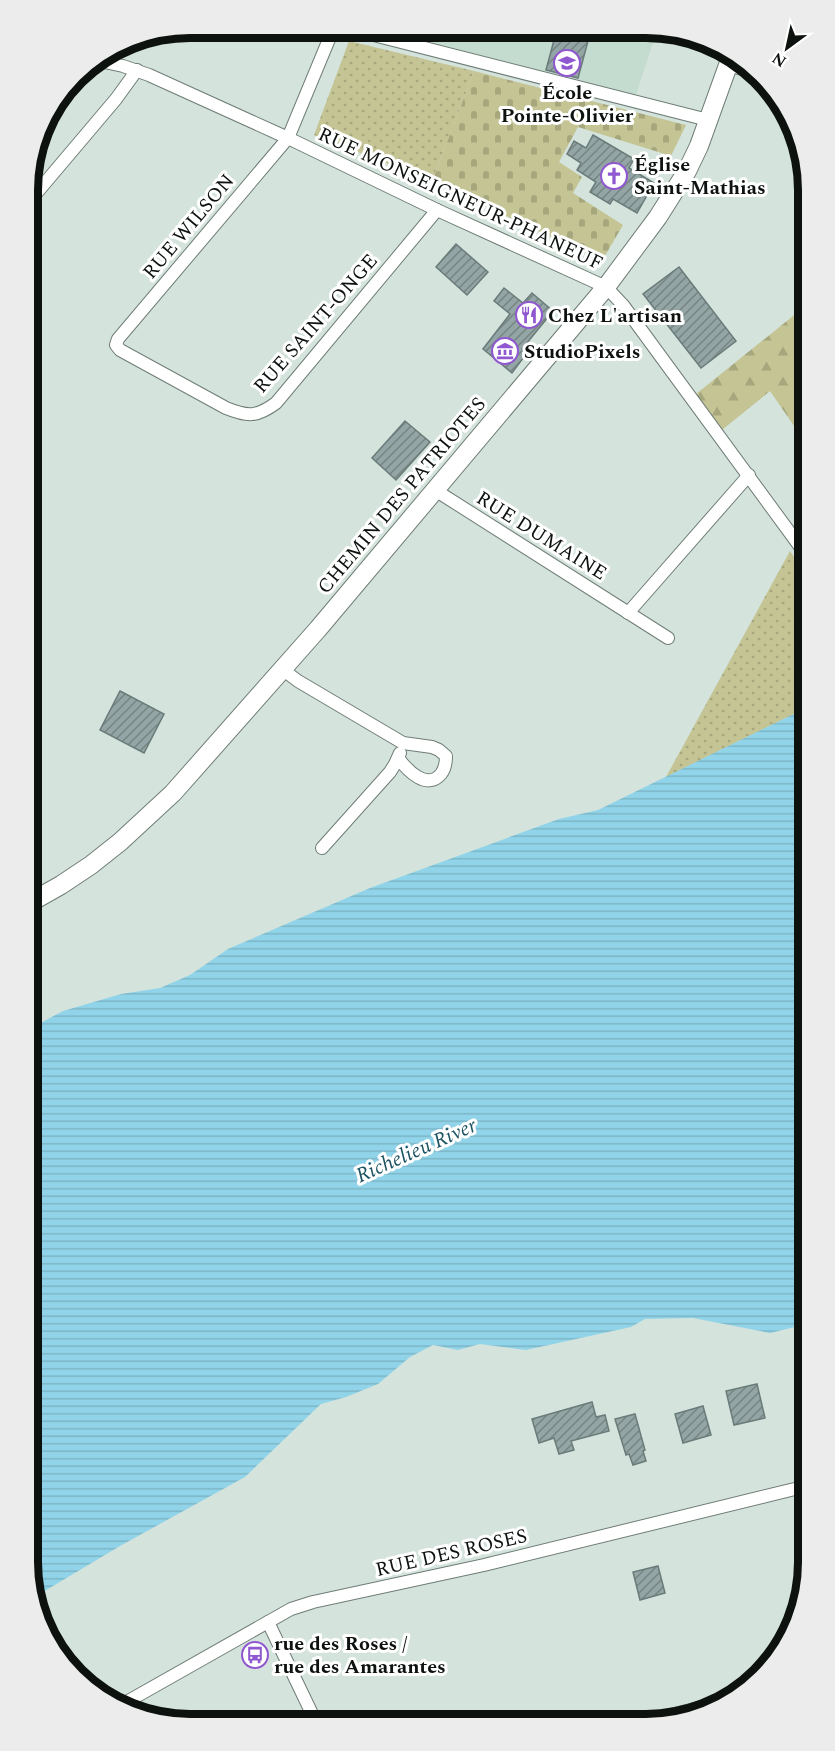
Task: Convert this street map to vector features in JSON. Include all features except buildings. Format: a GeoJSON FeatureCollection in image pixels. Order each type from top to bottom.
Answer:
{"type":"FeatureCollection","features":[{"type":"Feature","properties":{"kind":"main road","name":"CHEMIN DES PATRIOTES"},"geometry":{"type":"LineString","coordinates":[[38,898],[91,865],[140,825],[172,793],[282,669],[606,287],[674,194],[699,146],[729,63]]}},
{"type":"Feature","properties":{"kind":"street","name":"RUE WILSON"},"geometry":{"type":"LineString","coordinates":[[118,339],[288,138],[330,38]]}},
{"type":"Feature","properties":{"kind":"street"},"geometry":{"type":"LineString","coordinates":[[385,38],[708,120]]}},
{"type":"Feature","properties":{"kind":"street","name":"RUE MONSEIGNEUR-PHANEUF"},"geometry":{"type":"LineString","coordinates":[[106,63],[137,70],[606,287],[623,305],[798,543]]}},
{"type":"Feature","properties":{"kind":"street"},"geometry":{"type":"LineString","coordinates":[[38,191],[116,99],[137,70]]}},
{"type":"Feature","properties":{"kind":"street","name":"RUE SAINT-ONGE"},"geometry":{"type":"LineString","coordinates":[[118,339],[116,345],[120,350],[226,408],[242,415],[260,413],[276,403],[437,210]]}},
{"type":"Feature","properties":{"kind":"street"},"geometry":{"type":"LineString","coordinates":[[628,613],[749,475]]}},
{"type":"Feature","properties":{"kind":"street","name":"RUE DUMAINE"},"geometry":{"type":"LineString","coordinates":[[435,490],[668,638]]}},
{"type":"Feature","properties":{"kind":"street"},"geometry":{"type":"LineString","coordinates":[[282,669],[298,681],[403,743],[432,747],[446,756],[444,769],[440,776],[423,780],[411,773],[399,759]]}},
{"type":"Feature","properties":{"kind":"street"},"geometry":{"type":"LineString","coordinates":[[322,848],[390,772],[399,759],[403,743]]}},
{"type":"Feature","properties":{"kind":"street","name":"RUE DES ROSES"},"geometry":{"type":"LineString","coordinates":[[129,1701],[291,1609],[313,1602],[484,1565],[797,1488]]}},
{"type":"Feature","properties":{"kind":"street"},"geometry":{"type":"LineString","coordinates":[[268,1622],[312,1714]]}},
{"type":"Feature","properties":{"kind":"shaded area","name":"École Pointe-Olivier"},"geometry":{"type":"Polygon","coordinates":[[[375,38],[654,38],[636,95],[375,38]]]}},
{"type":"Feature","properties":{"kind":"green space"},"geometry":{"type":"Polygon","coordinates":[[[349,41],[474,71],[432,181],[314,135],[349,41]]]}},
{"type":"Feature","properties":{"kind":"green space"},"geometry":{"type":"Polygon","coordinates":[[[474,71],[686,125],[671,156],[578,127],[559,162],[582,177],[573,193],[623,225],[602,261],[432,181],[474,71]]]}},
{"type":"Feature","properties":{"kind":"green space"},"geometry":{"type":"Polygon","coordinates":[[[798,312],[798,431],[770,391],[722,430],[696,394],[798,312]]]}},
{"type":"Feature","properties":{"kind":"green space"},"geometry":{"type":"Polygon","coordinates":[[[790,551],[798,562],[798,712],[666,777],[790,551]]]}},
{"type":"Feature","properties":{"kind":"water","name":"Richelieu River"},"geometry":{"type":"Polygon","coordinates":[[[798,712],[797,1326],[770,1333],[693,1318],[645,1319],[631,1327],[526,1350],[480,1344],[458,1350],[433,1345],[410,1357],[378,1384],[321,1404],[245,1477],[120,1546],[41,1593],[38,1562],[38,1024],[63,1011],[121,994],[160,988],[190,975],[228,949],[370,888],[559,819],[598,810],[798,712]]]}},
{"type":"Feature","properties":{"kind":"place","name":"École Pointe-Olivier"},"geometry":{"type":"Point","coordinates":[567,63]}},
{"type":"Feature","properties":{"kind":"place","name":"Église Saint-Mathias"},"geometry":{"type":"Point","coordinates":[614,176]}},
{"type":"Feature","properties":{"kind":"place","name":"Chez L'artisan"},"geometry":{"type":"Point","coordinates":[529,315]}},
{"type":"Feature","properties":{"kind":"place","name":"StudioPixels"},"geometry":{"type":"Point","coordinates":[505,351]}},
{"type":"Feature","properties":{"kind":"place","name":"rue des Roses / rue des Amarantes"},"geometry":{"type":"Point","coordinates":[255,1655]}}]}
